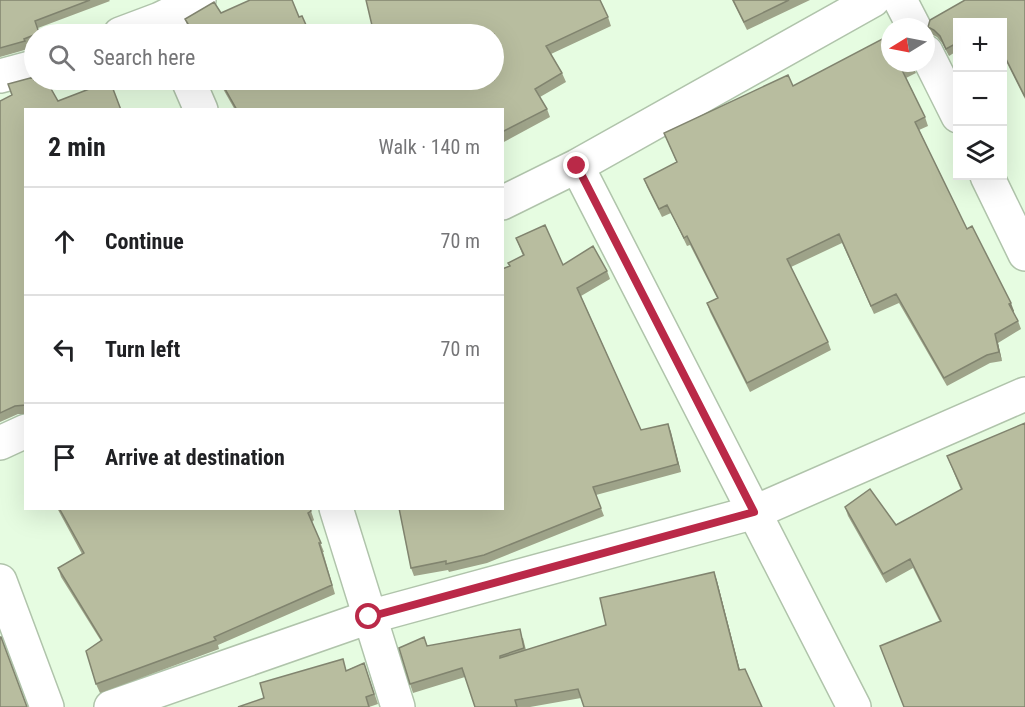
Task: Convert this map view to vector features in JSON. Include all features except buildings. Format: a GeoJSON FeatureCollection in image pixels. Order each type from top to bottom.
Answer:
{"type":"FeatureCollection","features":[{"type":"Feature","properties":{"kind":"street"},"geometry":{"type":"LineString","coordinates":[[145,24],[199,0]]}},
{"type":"Feature","properties":{"kind":"street"},"geometry":{"type":"LineString","coordinates":[[504,202],[577,166],[873,0]]}},
{"type":"Feature","properties":{"kind":"street"},"geometry":{"type":"LineString","coordinates":[[900,0],[909,18]]}},
{"type":"Feature","properties":{"kind":"street"},"geometry":{"type":"LineString","coordinates":[[0,76],[24,70]]}},
{"type":"Feature","properties":{"kind":"street"},"geometry":{"type":"LineString","coordinates":[[935,71],[953,108]]}},
{"type":"Feature","properties":{"kind":"street"},"geometry":{"type":"LineString","coordinates":[[192,90],[200,108]]}},
{"type":"Feature","properties":{"kind":"street"},"geometry":{"type":"LineString","coordinates":[[577,166],[854,707]]}},
{"type":"Feature","properties":{"kind":"street"},"geometry":{"type":"LineString","coordinates":[[989,180],[1025,254]]}},
{"type":"Feature","properties":{"kind":"street"},"geometry":{"type":"LineString","coordinates":[[111,707],[369,617],[754,512],[1025,394]]}},
{"type":"Feature","properties":{"kind":"street"},"geometry":{"type":"LineString","coordinates":[[0,443],[24,432]]}},
{"type":"Feature","properties":{"kind":"street"},"geometry":{"type":"LineString","coordinates":[[337,510],[398,707]]}},
{"type":"Feature","properties":{"kind":"street"},"geometry":{"type":"LineString","coordinates":[[0,581],[47,707]]}},
{"type":"Feature","properties":{"kind":"route"},"geometry":{"type":"LineString","coordinates":[[369,617],[754,512],[577,166]]}}]}
